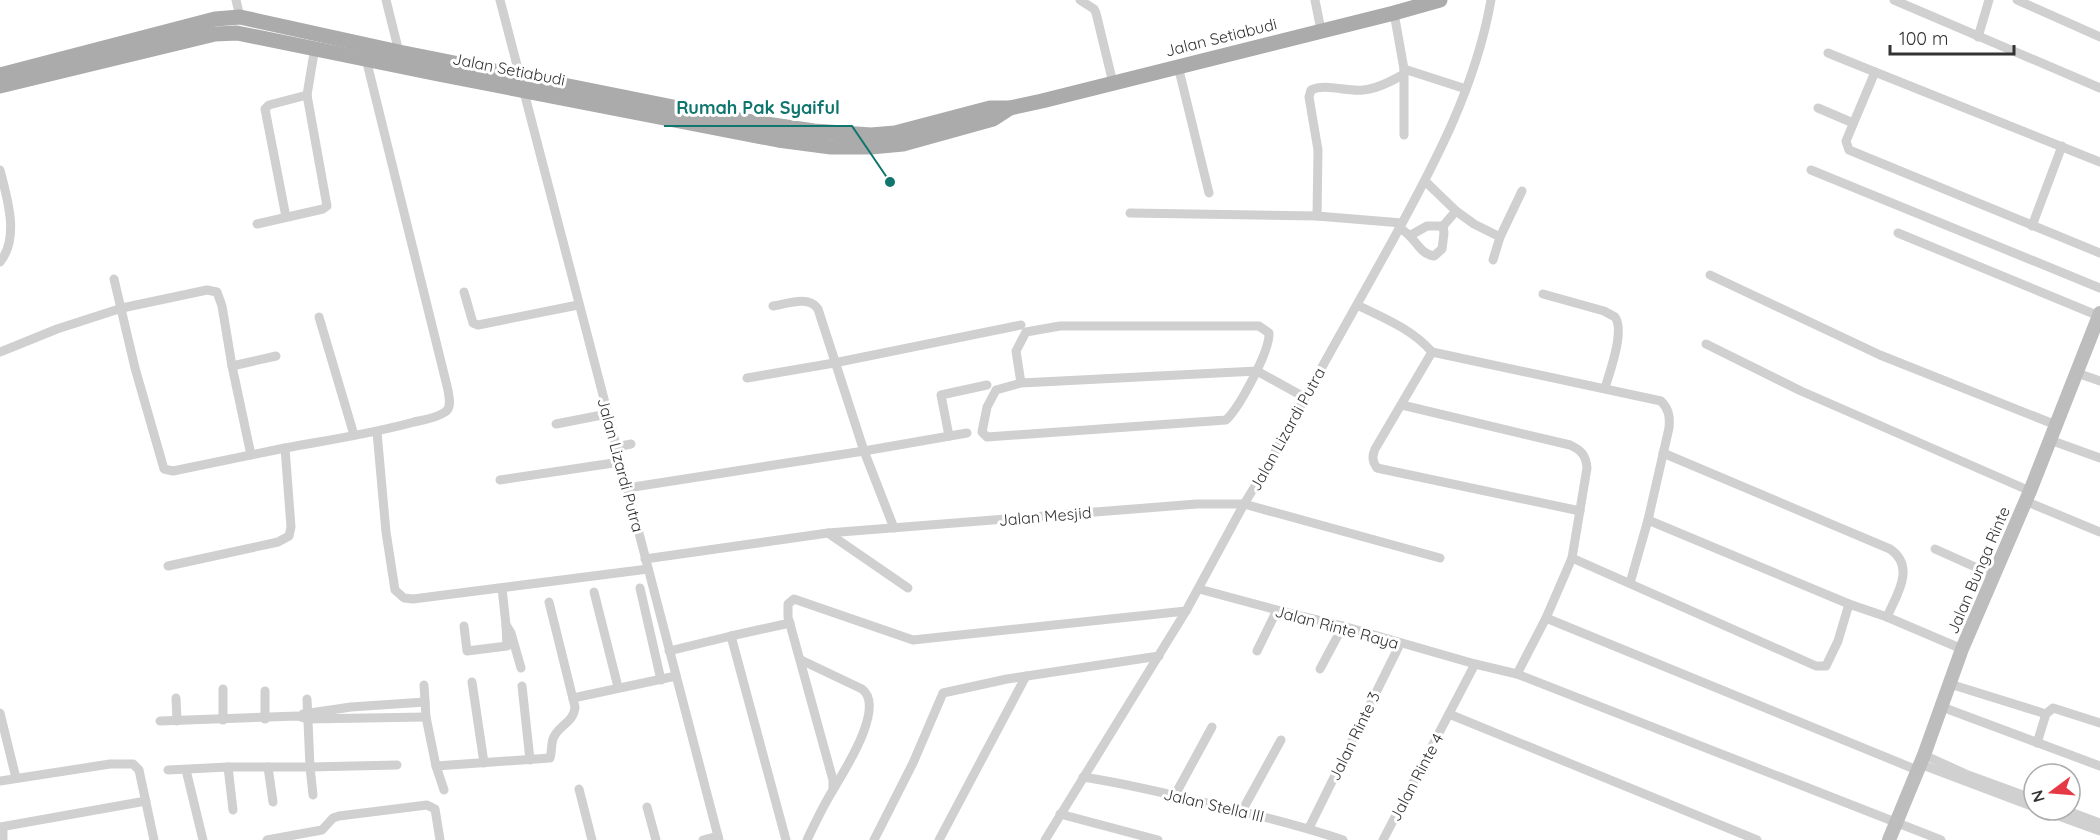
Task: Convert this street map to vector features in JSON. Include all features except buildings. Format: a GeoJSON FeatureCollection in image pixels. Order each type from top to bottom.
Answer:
{"type":"FeatureCollection","features":[{"type":"Feature","properties":{"kind":"main road","name":"Jalan Setiabudi"},"geometry":{"type":"LineString","coordinates":[[0,86],[215,34],[237,33],[366,59],[750,122],[871,135],[905,132],[990,108],[1010,108],[1440,0]]}},
{"type":"Feature","properties":{"kind":"main road","name":"Jalan Setiabudi"},"geometry":{"type":"LineString","coordinates":[[0,75],[214,19],[240,17],[399,52],[521,83]]}},
{"type":"Feature","properties":{"kind":"street"},"geometry":{"type":"LineString","coordinates":[[236,0],[240,17]]}},
{"type":"Feature","properties":{"kind":"street"},"geometry":{"type":"LineString","coordinates":[[386,0],[399,52]]}},
{"type":"Feature","properties":{"kind":"street","name":"Jalan Lizardi Putra"},"geometry":{"type":"LineString","coordinates":[[500,0],[718,838]]}},
{"type":"Feature","properties":{"kind":"street"},"geometry":{"type":"LineString","coordinates":[[1080,0],[1091,6],[1096,13],[1113,83]]}},
{"type":"Feature","properties":{"kind":"street"},"geometry":{"type":"LineString","coordinates":[[1315,0],[1322,30]]}},
{"type":"Feature","properties":{"kind":"street","name":"Jalan Lizardi Putra"},"geometry":{"type":"LineString","coordinates":[[1045,840],[1199,589],[1244,504],[1268,465],[1425,181],[1466,89],[1480,47],[1491,0]]}},
{"type":"Feature","properties":{"kind":"street"},"geometry":{"type":"LineString","coordinates":[[1894,0],[2100,88]]}},
{"type":"Feature","properties":{"kind":"street"},"geometry":{"type":"LineString","coordinates":[[1978,37],[1989,0]]}},
{"type":"Feature","properties":{"kind":"street"},"geometry":{"type":"LineString","coordinates":[[2017,0],[2100,37]]}},
{"type":"Feature","properties":{"kind":"street"},"geometry":{"type":"LineString","coordinates":[[1394,13],[1404,72],[1404,135]]}},
{"type":"Feature","properties":{"kind":"street"},"geometry":{"type":"LineString","coordinates":[[257,224],[323,209],[327,206],[307,94],[315,47]]}},
{"type":"Feature","properties":{"kind":"street"},"geometry":{"type":"LineString","coordinates":[[1828,53],[2100,162]]}},
{"type":"Feature","properties":{"kind":"street"},"geometry":{"type":"LineString","coordinates":[[114,279],[135,368],[165,469],[173,471],[251,454],[377,432],[445,413],[450,403],[446,380],[366,59]]}},
{"type":"Feature","properties":{"kind":"street"},"geometry":{"type":"LineString","coordinates":[[1178,66],[1209,193]]}},
{"type":"Feature","properties":{"kind":"street"},"geometry":{"type":"LineString","coordinates":[[1317,216],[1318,150],[1309,97],[1311,90],[1318,87],[1371,89],[1404,72],[1466,89]]}},
{"type":"Feature","properties":{"kind":"street"},"geometry":{"type":"LineString","coordinates":[[1875,72],[1846,144],[1852,151],[2100,253]]}},
{"type":"Feature","properties":{"kind":"street"},"geometry":{"type":"LineString","coordinates":[[286,217],[266,109],[269,105],[307,94]]}},
{"type":"Feature","properties":{"kind":"street"},"geometry":{"type":"LineString","coordinates":[[1818,108],[1853,123]]}},
{"type":"Feature","properties":{"kind":"street"},"geometry":{"type":"LineString","coordinates":[[2032,226],[2062,146]]}},
{"type":"Feature","properties":{"kind":"street"},"geometry":{"type":"LineString","coordinates":[[0,170],[9,215],[10,240],[6,254],[0,262]]}},
{"type":"Feature","properties":{"kind":"street"},"geometry":{"type":"LineString","coordinates":[[1811,170],[2100,288]]}},
{"type":"Feature","properties":{"kind":"street"},"geometry":{"type":"LineString","coordinates":[[1425,181],[1456,211],[1474,224],[1500,237]]}},
{"type":"Feature","properties":{"kind":"street"},"geometry":{"type":"LineString","coordinates":[[1493,260],[1500,237],[1522,191]]}},
{"type":"Feature","properties":{"kind":"street"},"geometry":{"type":"LineString","coordinates":[[1130,213],[1317,216],[1401,226],[1424,253],[1437,255],[1444,241],[1443,226],[1456,211]]}},
{"type":"Feature","properties":{"kind":"street"},"geometry":{"type":"LineString","coordinates":[[1411,235],[1427,226],[1443,226]]}},
{"type":"Feature","properties":{"kind":"street"},"geometry":{"type":"LineString","coordinates":[[1898,233],[2099,315]]}},
{"type":"Feature","properties":{"kind":"street"},"geometry":{"type":"LineString","coordinates":[[1710,275],[1880,355],[2056,425]]}},
{"type":"Feature","properties":{"kind":"street"},"geometry":{"type":"LineString","coordinates":[[0,352],[57,329],[122,308],[207,290],[217,292],[222,306],[251,454]]}},
{"type":"Feature","properties":{"kind":"street"},"geometry":{"type":"LineString","coordinates":[[464,292],[473,323],[478,325],[579,305]]}},
{"type":"Feature","properties":{"kind":"street"},"geometry":{"type":"LineString","coordinates":[[1543,294],[1604,311],[1615,317],[1619,326],[1617,343],[1605,388]]}},
{"type":"Feature","properties":{"kind":"street"},"geometry":{"type":"LineString","coordinates":[[772,306],[806,301],[815,304],[864,451],[894,528]]}},
{"type":"Feature","properties":{"kind":"street"},"geometry":{"type":"LineString","coordinates":[[1357,305],[1395,323],[1422,341],[1432,352],[1605,388],[1661,401],[1666,406],[1670,418],[1663,453],[1648,520],[1630,583]]}},
{"type":"Feature","properties":{"kind":"street","name":"Jalan Bunga Rinte"},"geometry":{"type":"LineString","coordinates":[[1889,840],[1942,707],[1962,649],[2050,440],[2099,315]]}},
{"type":"Feature","properties":{"kind":"street"},"geometry":{"type":"LineString","coordinates":[[319,317],[354,435]]}},
{"type":"Feature","properties":{"kind":"street"},"geometry":{"type":"LineString","coordinates":[[747,378],[1021,325]]}},
{"type":"Feature","properties":{"kind":"street"},"geometry":{"type":"LineString","coordinates":[[1021,384],[1016,351],[1026,332],[1060,326],[1259,326],[1265,329],[1269,339],[1257,371],[1226,420],[984,436],[982,432],[984,417],[996,390],[1021,384],[1257,371],[1304,397]]}},
{"type":"Feature","properties":{"kind":"street"},"geometry":{"type":"LineString","coordinates":[[1706,344],[2100,532]]}},
{"type":"Feature","properties":{"kind":"street"},"geometry":{"type":"LineString","coordinates":[[1432,352],[1372,455],[1377,468],[1580,511]]}},
{"type":"Feature","properties":{"kind":"street"},"geometry":{"type":"LineString","coordinates":[[232,366],[276,356]]}},
{"type":"Feature","properties":{"kind":"street"},"geometry":{"type":"LineString","coordinates":[[2076,373],[2100,381]]}},
{"type":"Feature","properties":{"kind":"street"},"geometry":{"type":"LineString","coordinates":[[949,436],[941,395],[987,385]]}},
{"type":"Feature","properties":{"kind":"street"},"geometry":{"type":"LineString","coordinates":[[1402,405],[1577,448],[1586,459],[1587,468],[1572,558],[1546,618],[1516,674]]}},
{"type":"Feature","properties":{"kind":"street"},"geometry":{"type":"LineString","coordinates":[[556,424],[607,414]]}},
{"type":"Feature","properties":{"kind":"street","name":"Jalan Mesjid"},"geometry":{"type":"LineString","coordinates":[[377,432],[394,590],[404,598],[413,599],[502,588],[828,533],[1197,504],[1244,504],[1440,558]]}},
{"type":"Feature","properties":{"kind":"street"},"geometry":{"type":"LineString","coordinates":[[627,488],[967,433]]}},
{"type":"Feature","properties":{"kind":"street"},"geometry":{"type":"LineString","coordinates":[[2050,440],[2100,458]]}},
{"type":"Feature","properties":{"kind":"street"},"geometry":{"type":"LineString","coordinates":[[616,447],[631,444]]}},
{"type":"Feature","properties":{"kind":"street"},"geometry":{"type":"LineString","coordinates":[[168,566],[267,544],[289,536],[291,527],[285,448]]}},
{"type":"Feature","properties":{"kind":"street"},"geometry":{"type":"LineString","coordinates":[[1663,453],[1898,554],[1904,567],[1903,577],[1887,617]]}},
{"type":"Feature","properties":{"kind":"street"},"geometry":{"type":"LineString","coordinates":[[500,480],[620,462]]}},
{"type":"Feature","properties":{"kind":"street"},"geometry":{"type":"LineString","coordinates":[[1648,520],[1962,649]]}},
{"type":"Feature","properties":{"kind":"street"},"geometry":{"type":"LineString","coordinates":[[828,533],[908,588]]}},
{"type":"Feature","properties":{"kind":"street"},"geometry":{"type":"LineString","coordinates":[[1935,549],[1993,574]]}},
{"type":"Feature","properties":{"kind":"street"},"geometry":{"type":"LineString","coordinates":[[1572,558],[1822,667],[1826,666],[1834,651],[1849,604]]}},
{"type":"Feature","properties":{"kind":"street"},"geometry":{"type":"LineString","coordinates":[[464,626],[467,651],[507,646],[502,588]]}},
{"type":"Feature","properties":{"kind":"street"},"geometry":{"type":"LineString","coordinates":[[640,588],[661,680]]}},
{"type":"Feature","properties":{"kind":"street","name":"Jalan Rinte Raya"},"geometry":{"type":"LineString","coordinates":[[1199,589],[1516,674],[1941,840]]}},
{"type":"Feature","properties":{"kind":"street"},"geometry":{"type":"LineString","coordinates":[[594,592],[618,687]]}},
{"type":"Feature","properties":{"kind":"street"},"geometry":{"type":"LineString","coordinates":[[833,789],[833,780],[790,623],[788,604],[790,601],[798,598],[913,640],[1186,611]]}},
{"type":"Feature","properties":{"kind":"street"},"geometry":{"type":"LineString","coordinates":[[436,766],[547,759],[551,756],[553,738],[574,714],[573,698],[549,602]]}},
{"type":"Feature","properties":{"kind":"street"},"geometry":{"type":"LineString","coordinates":[[1257,651],[1277,610]]}},
{"type":"Feature","properties":{"kind":"street"},"geometry":{"type":"LineString","coordinates":[[1546,618],[2022,802]]}},
{"type":"Feature","properties":{"kind":"street"},"geometry":{"type":"LineString","coordinates":[[669,651],[790,623]]}},
{"type":"Feature","properties":{"kind":"street"},"geometry":{"type":"LineString","coordinates":[[506,625],[511,633],[521,668]]}},
{"type":"Feature","properties":{"kind":"street"},"geometry":{"type":"LineString","coordinates":[[1320,669],[1343,626]]}},
{"type":"Feature","properties":{"kind":"street"},"geometry":{"type":"LineString","coordinates":[[731,636],[786,840]]}},
{"type":"Feature","properties":{"kind":"street","name":"Jalan Rinte 3"},"geometry":{"type":"LineString","coordinates":[[1309,828],[1400,644]]}},
{"type":"Feature","properties":{"kind":"street"},"geometry":{"type":"LineString","coordinates":[[874,840],[913,763],[944,693],[983,683],[1159,656]]}},
{"type":"Feature","properties":{"kind":"street"},"geometry":{"type":"LineString","coordinates":[[801,660],[862,688],[869,696],[867,724],[848,765],[807,840]]}},
{"type":"Feature","properties":{"kind":"street","name":"Jalan Rinte 4"},"geometry":{"type":"LineString","coordinates":[[1383,840],[1475,664]]}},
{"type":"Feature","properties":{"kind":"street"},"geometry":{"type":"LineString","coordinates":[[573,698],[676,676]]}},
{"type":"Feature","properties":{"kind":"street"},"geometry":{"type":"LineString","coordinates":[[939,840],[1026,676]]}},
{"type":"Feature","properties":{"kind":"street"},"geometry":{"type":"LineString","coordinates":[[472,682],[484,763]]}},
{"type":"Feature","properties":{"kind":"street"},"geometry":{"type":"LineString","coordinates":[[424,684],[426,717],[436,766],[444,790]]}},
{"type":"Feature","properties":{"kind":"street"},"geometry":{"type":"LineString","coordinates":[[1950,684],[2046,714]]}},
{"type":"Feature","properties":{"kind":"street"},"geometry":{"type":"LineString","coordinates":[[522,686],[530,760]]}},
{"type":"Feature","properties":{"kind":"street"},"geometry":{"type":"LineString","coordinates":[[223,689],[223,720]]}},
{"type":"Feature","properties":{"kind":"street"},"geometry":{"type":"LineString","coordinates":[[265,691],[265,719]]}},
{"type":"Feature","properties":{"kind":"street"},"geometry":{"type":"LineString","coordinates":[[176,698],[177,721]]}},
{"type":"Feature","properties":{"kind":"street"},"geometry":{"type":"LineString","coordinates":[[307,699],[304,716],[313,795]]}},
{"type":"Feature","properties":{"kind":"street"},"geometry":{"type":"LineString","coordinates":[[160,721],[265,719],[425,702]]}},
{"type":"Feature","properties":{"kind":"street"},"geometry":{"type":"LineString","coordinates":[[1942,707],[2100,766]]}},
{"type":"Feature","properties":{"kind":"street"},"geometry":{"type":"LineString","coordinates":[[2037,743],[2046,714],[2053,708],[2100,723]]}},
{"type":"Feature","properties":{"kind":"street"},"geometry":{"type":"LineString","coordinates":[[0,713],[16,778]]}},
{"type":"Feature","properties":{"kind":"street"},"geometry":{"type":"LineString","coordinates":[[1449,714],[1757,840]]}},
{"type":"Feature","properties":{"kind":"street"},"geometry":{"type":"LineString","coordinates":[[304,716],[426,717]]}},
{"type":"Feature","properties":{"kind":"street"},"geometry":{"type":"LineString","coordinates":[[1175,795],[1212,728]]}},
{"type":"Feature","properties":{"kind":"street"},"geometry":{"type":"LineString","coordinates":[[1242,811],[1281,740]]}},
{"type":"Feature","properties":{"kind":"street"},"geometry":{"type":"LineString","coordinates":[[1920,763],[1968,775],[2022,795]]}},
{"type":"Feature","properties":{"kind":"street"},"geometry":{"type":"LineString","coordinates":[[0,781],[110,764],[133,764],[139,770],[154,840]]}},
{"type":"Feature","properties":{"kind":"street"},"geometry":{"type":"LineString","coordinates":[[168,770],[397,765]]}},
{"type":"Feature","properties":{"kind":"street"},"geometry":{"type":"LineString","coordinates":[[228,767],[233,810]]}},
{"type":"Feature","properties":{"kind":"street"},"geometry":{"type":"LineString","coordinates":[[268,768],[273,802]]}},
{"type":"Feature","properties":{"kind":"street"},"geometry":{"type":"LineString","coordinates":[[186,770],[203,840]]}},
{"type":"Feature","properties":{"kind":"street","name":"Jalan Stella III"},"geometry":{"type":"LineString","coordinates":[[1083,777],[1242,811],[1309,828],[1343,840]]}},
{"type":"Feature","properties":{"kind":"street"},"geometry":{"type":"LineString","coordinates":[[579,789],[592,840]]}},
{"type":"Feature","properties":{"kind":"street"},"geometry":{"type":"LineString","coordinates":[[3,840],[2,827],[146,801]]}},
{"type":"Feature","properties":{"kind":"street"},"geometry":{"type":"LineString","coordinates":[[267,840],[322,830],[333,818],[339,816],[427,805],[435,809],[440,840]]}},
{"type":"Feature","properties":{"kind":"street"},"geometry":{"type":"LineString","coordinates":[[647,807],[656,840]]}},
{"type":"Feature","properties":{"kind":"street"},"geometry":{"type":"LineString","coordinates":[[1060,814],[1158,840]]}},
{"type":"Feature","properties":{"kind":"street"},"geometry":{"type":"LineString","coordinates":[[2082,816],[2100,823]]}},
{"type":"Feature","properties":{"kind":"street"},"geometry":{"type":"LineString","coordinates":[[2079,822],[2100,831]]}},
{"type":"Feature","properties":{"kind":"street"},"geometry":{"type":"LineString","coordinates":[[703,840],[718,838]]}},
{"type":"Feature","properties":{"kind":"place","name":"Rumah Pak Syaiful"},"geometry":{"type":"Point","coordinates":[890,182]}}]}
